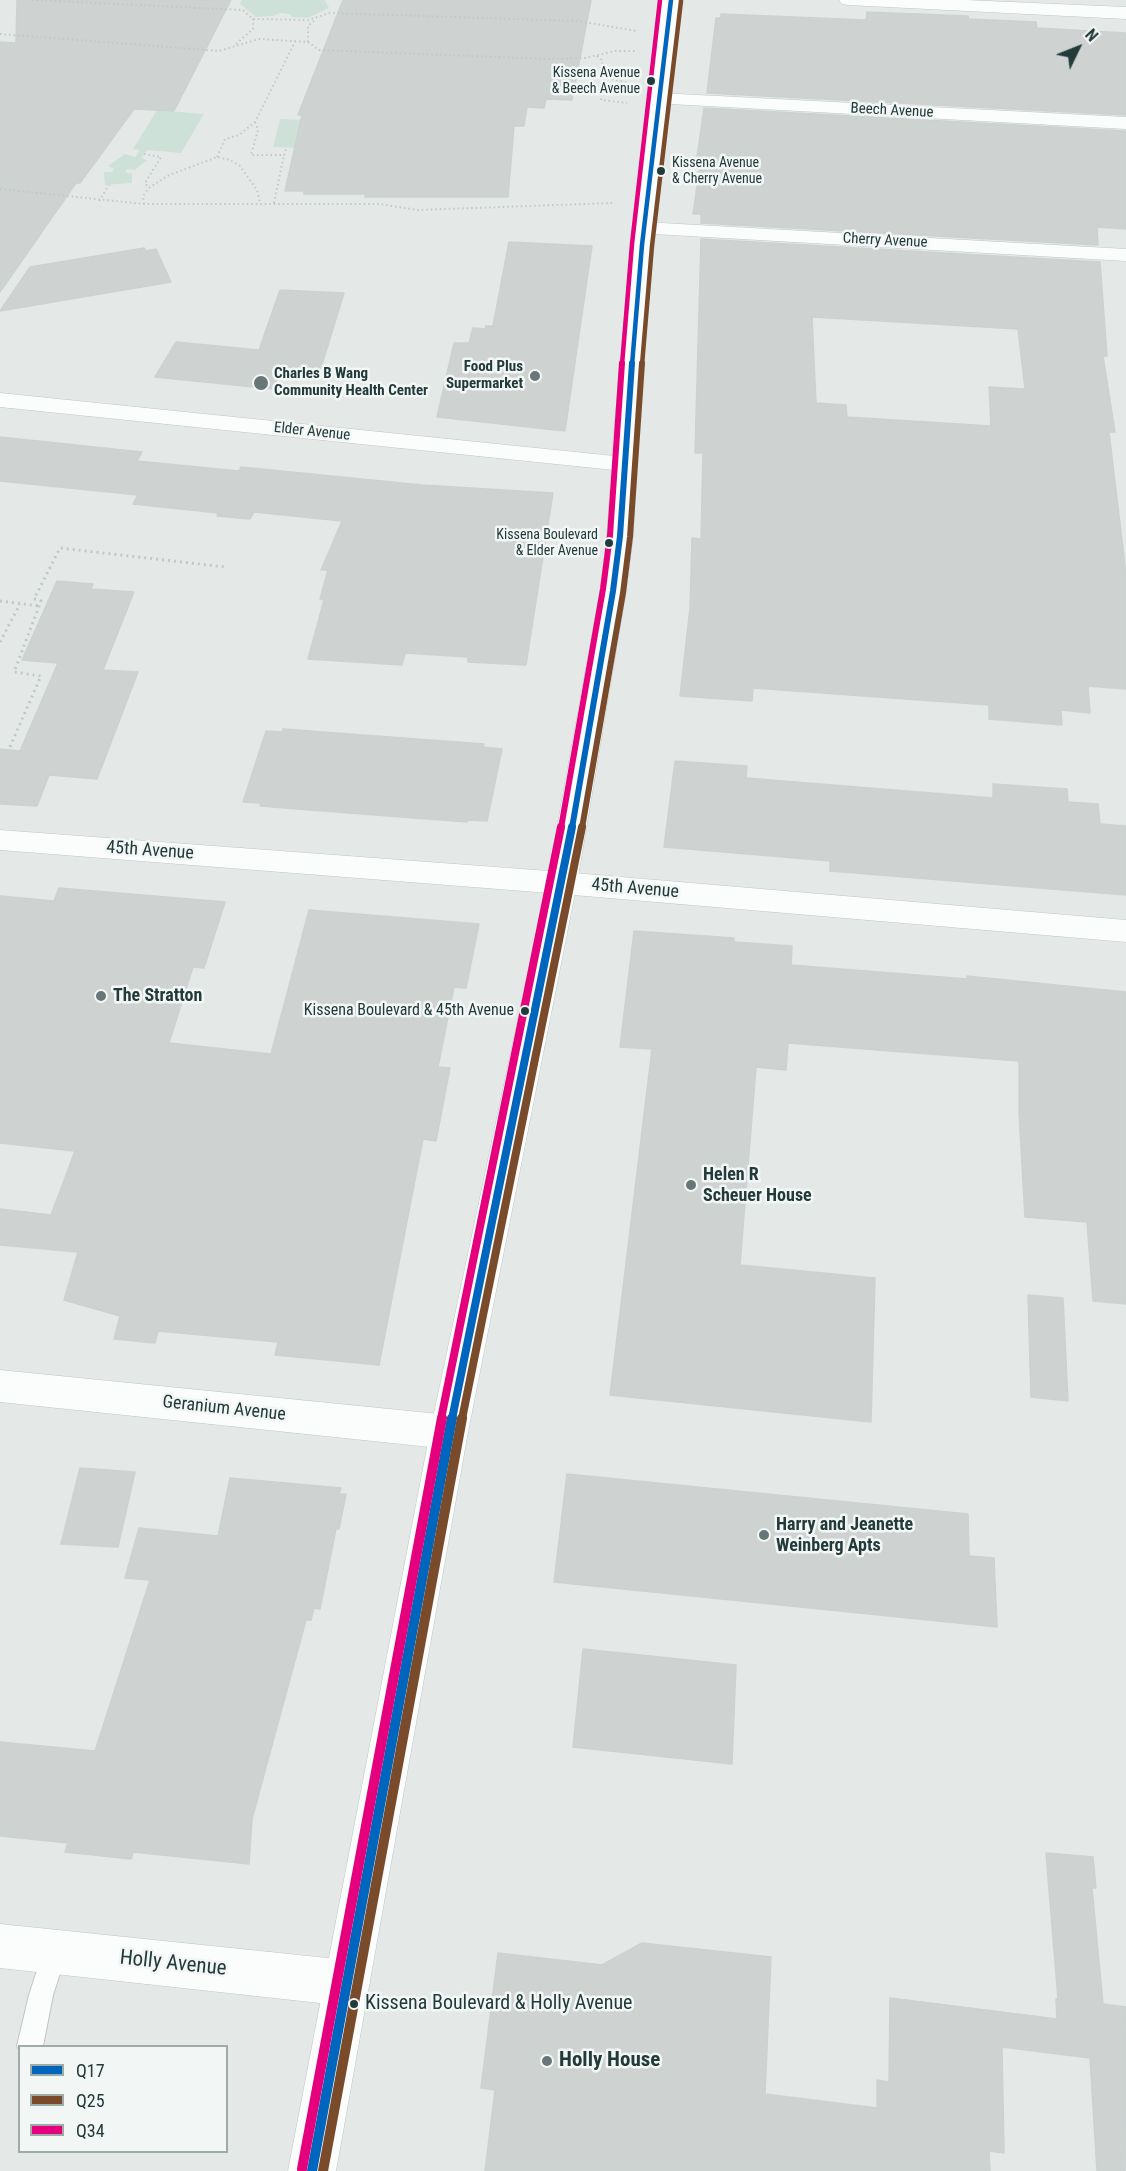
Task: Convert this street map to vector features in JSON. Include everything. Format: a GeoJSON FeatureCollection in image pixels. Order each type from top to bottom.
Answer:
{"type":"FeatureCollection","features":[{"type":"Feature","properties":{"kind":"street"},"geometry":{"type":"LineString","coordinates":[[312,2171],[449,1432],[562,883],[613,591],[620,536],[644,228],[671,0]]}},
{"type":"Feature","properties":{"kind":"street"},"geometry":{"type":"LineString","coordinates":[[848,0],[1126,13]]}},
{"type":"Feature","properties":{"kind":"street","name":"Beech Avenue"},"geometry":{"type":"LineString","coordinates":[[659,99],[1126,123]]}},
{"type":"Feature","properties":{"kind":"street","name":"Cherry Avenue"},"geometry":{"type":"LineString","coordinates":[[644,228],[1126,255]]}},
{"type":"Feature","properties":{"kind":"street","name":"Elder Avenue"},"geometry":{"type":"LineString","coordinates":[[0,400],[624,464]]}},
{"type":"Feature","properties":{"kind":"street","name":"45th Avenue"},"geometry":{"type":"LineString","coordinates":[[0,840],[562,883],[1126,932]]}},
{"type":"Feature","properties":{"kind":"street","name":"Geranium Avenue"},"geometry":{"type":"LineString","coordinates":[[0,1386],[449,1432]]}},
{"type":"Feature","properties":{"kind":"street","name":"Holly Avenue"},"geometry":{"type":"LineString","coordinates":[[0,1946],[346,1983]]}},
{"type":"Feature","properties":{"kind":"lane"},"geometry":{"type":"LineString","coordinates":[[30,2045],[55,1952]]}},
{"type":"Feature","properties":{"kind":"path"},"geometry":{"type":"LineString","coordinates":[[32,0],[243,10],[253,19],[308,20],[330,13],[577,21],[638,32]]}},
{"type":"Feature","properties":{"kind":"path"},"geometry":{"type":"LineString","coordinates":[[308,42],[308,26],[319,16]]}},
{"type":"Feature","properties":{"kind":"path"},"geometry":{"type":"LineString","coordinates":[[234,46],[253,29],[253,19]]}},
{"type":"Feature","properties":{"kind":"path"},"geometry":{"type":"LineString","coordinates":[[0,34],[219,51],[259,39],[308,42],[319,50],[548,59],[585,58],[615,51],[634,51]]}},
{"type":"Feature","properties":{"kind":"path"},"geometry":{"type":"LineString","coordinates":[[217,157],[225,139],[239,135],[255,122],[297,40]]}},
{"type":"Feature","properties":{"kind":"path"},"geometry":{"type":"LineString","coordinates":[[596,55],[602,60],[601,100],[627,103]]}},
{"type":"Feature","properties":{"kind":"path"},"geometry":{"type":"LineString","coordinates":[[603,77],[630,83]]}},
{"type":"Feature","properties":{"kind":"path"},"geometry":{"type":"LineString","coordinates":[[255,122],[258,130],[251,155],[284,155]]}},
{"type":"Feature","properties":{"kind":"path"},"geometry":{"type":"LineString","coordinates":[[274,203],[286,149]]}},
{"type":"Feature","properties":{"kind":"path"},"geometry":{"type":"LineString","coordinates":[[144,154],[161,157],[145,183],[149,188]]}},
{"type":"Feature","properties":{"kind":"path"},"geometry":{"type":"LineString","coordinates":[[144,204],[142,196],[149,188],[167,176],[217,157],[230,160],[240,166],[257,190],[260,202]]}},
{"type":"Feature","properties":{"kind":"path"},"geometry":{"type":"LineString","coordinates":[[99,201],[109,186]]}},
{"type":"Feature","properties":{"kind":"path"},"geometry":{"type":"LineString","coordinates":[[0,189],[53,192],[99,201],[144,204],[260,202],[381,204],[417,210],[613,203]]}},
{"type":"Feature","properties":{"kind":"path"},"geometry":{"type":"LineString","coordinates":[[10,747],[42,676],[14,672],[41,601],[34,598],[60,548],[225,567]]}},
{"type":"Feature","properties":{"kind":"path"},"geometry":{"type":"LineString","coordinates":[[0,601],[39,606]]}},
{"type":"Feature","properties":{"kind":"path"},"geometry":{"type":"LineString","coordinates":[[0,642],[20,604]]}},
{"type":"Feature","properties":{"kind":"green space"},"geometry":{"type":"Polygon","coordinates":[[[242,0],[325,0],[329,8],[308,18],[292,17],[289,14],[280,13],[273,16],[256,17],[240,4],[242,0]]]}},
{"type":"Feature","properties":{"kind":"green space"},"geometry":{"type":"Polygon","coordinates":[[[157,110],[204,114],[181,153],[147,150],[141,158],[147,160],[135,170],[127,169],[125,172],[132,174],[132,183],[105,185],[104,172],[112,172],[114,169],[108,166],[125,154],[135,157],[140,150],[133,149],[157,110]]]}},
{"type":"Feature","properties":{"kind":"green space"},"geometry":{"type":"Polygon","coordinates":[[[280,119],[304,120],[297,148],[273,147],[280,119]]]}},
{"type":"Feature","properties":{"kind":"building"},"geometry":{"type":"Polygon","coordinates":[[[17,0],[231,0],[174,111],[134,109],[80,183],[76,183],[0,292],[0,42],[16,43],[17,0]]]}},
{"type":"Feature","properties":{"kind":"building"},"geometry":{"type":"Polygon","coordinates":[[[343,0],[591,0],[572,100],[546,99],[544,108],[527,107],[524,126],[514,126],[508,197],[365,197],[365,194],[304,194],[304,191],[285,191],[302,115],[298,115],[343,0]]]}},
{"type":"Feature","properties":{"kind":"building"},"geometry":{"type":"Polygon","coordinates":[[[867,12],[968,16],[969,19],[1036,22],[1037,28],[1126,33],[1126,115],[707,93],[716,18],[721,18],[721,14],[866,20],[867,12]]]}},
{"type":"Feature","properties":{"kind":"building"},"geometry":{"type":"Polygon","coordinates":[[[704,108],[1126,131],[1126,229],[1097,227],[1098,245],[701,223],[701,214],[693,214],[701,158],[697,157],[704,108]]]}},
{"type":"Feature","properties":{"kind":"building"},"geometry":{"type":"Polygon","coordinates":[[[701,239],[1100,262],[1107,356],[1103,356],[1115,432],[1109,432],[1126,574],[1126,689],[1088,686],[1090,713],[1061,710],[1062,725],[989,719],[989,705],[753,688],[752,701],[680,696],[690,608],[692,538],[701,539],[703,453],[695,453],[701,239]],[[812,317],[816,403],[846,405],[847,417],[991,426],[989,387],[1025,389],[1018,329],[812,317]]]}},
{"type":"Feature","properties":{"kind":"building"},"geometry":{"type":"Polygon","coordinates":[[[509,242],[592,246],[565,431],[437,417],[454,343],[469,343],[473,328],[485,329],[486,326],[493,326],[509,242]]]}},
{"type":"Feature","properties":{"kind":"building"},"geometry":{"type":"Polygon","coordinates":[[[144,248],[146,251],[156,249],[171,282],[0,311],[30,267],[144,248]]]}},
{"type":"Feature","properties":{"kind":"building"},"geometry":{"type":"Polygon","coordinates":[[[280,290],[344,293],[320,371],[281,369],[274,389],[155,377],[176,342],[259,350],[280,290]]]}},
{"type":"Feature","properties":{"kind":"building"},"geometry":{"type":"Polygon","coordinates":[[[0,437],[142,452],[137,461],[239,471],[241,467],[422,485],[553,493],[526,665],[468,662],[468,657],[405,653],[402,665],[308,659],[324,600],[320,599],[328,570],[321,570],[342,521],[254,512],[250,519],[217,516],[218,513],[133,504],[138,495],[0,481],[0,437]]]}},
{"type":"Feature","properties":{"kind":"building"},"geometry":{"type":"Polygon","coordinates":[[[57,581],[93,584],[91,589],[134,592],[103,670],[138,672],[97,779],[49,775],[37,806],[0,804],[0,749],[20,751],[58,663],[22,660],[57,581]]]}},
{"type":"Feature","properties":{"kind":"building"},"geometry":{"type":"Polygon","coordinates":[[[283,729],[484,744],[483,747],[502,749],[487,821],[467,820],[467,822],[297,809],[243,802],[266,731],[283,732],[283,729]]]}},
{"type":"Feature","properties":{"kind":"building"},"geometry":{"type":"Polygon","coordinates":[[[675,761],[747,766],[746,778],[993,798],[993,784],[1067,789],[1068,802],[1098,804],[1100,824],[1126,826],[1126,895],[830,871],[830,861],[664,847],[675,761]]]}},
{"type":"Feature","properties":{"kind":"building"},"geometry":{"type":"Polygon","coordinates":[[[59,888],[225,902],[204,968],[193,967],[169,1043],[271,1054],[309,910],[479,924],[466,988],[454,987],[438,1067],[450,1068],[436,1141],[423,1139],[379,1365],[275,1355],[278,1342],[158,1331],[155,1343],[114,1339],[120,1316],[64,1300],[78,1252],[0,1245],[0,1209],[51,1215],[75,1151],[0,1143],[0,896],[54,901],[59,888]]]}},
{"type":"Feature","properties":{"kind":"building"},"geometry":{"type":"Polygon","coordinates":[[[634,931],[734,938],[734,942],[792,946],[791,965],[967,979],[967,976],[1126,992],[1126,1304],[1093,1301],[1087,1222],[1025,1217],[1019,1113],[1019,1061],[788,1043],[786,1070],[756,1067],[740,1265],[875,1278],[871,1422],[610,1395],[652,1049],[620,1047],[634,931]]]}},
{"type":"Feature","properties":{"kind":"building"},"geometry":{"type":"Polygon","coordinates":[[[1028,1295],[1063,1298],[1068,1401],[1031,1397],[1028,1295]]]}},
{"type":"Feature","properties":{"kind":"building"},"geometry":{"type":"Polygon","coordinates":[[[80,1468],[135,1472],[118,1547],[61,1544],[80,1468]]]}},
{"type":"Feature","properties":{"kind":"building","name":"Harry and Jeanette Weinberg Apts"},"geometry":{"type":"Polygon","coordinates":[[[567,1474],[968,1514],[969,1556],[994,1558],[997,1627],[554,1582],[567,1474]]]}},
{"type":"Feature","properties":{"kind":"building"},"geometry":{"type":"Polygon","coordinates":[[[230,1478],[341,1488],[339,1494],[346,1494],[339,1529],[336,1529],[320,1609],[314,1608],[311,1620],[306,1620],[252,1819],[249,1864],[133,1852],[131,1859],[65,1852],[68,1843],[0,1836],[0,1742],[95,1751],[150,1580],[125,1578],[139,1528],[218,1536],[230,1478]]]}},
{"type":"Feature","properties":{"kind":"building"},"geometry":{"type":"Polygon","coordinates":[[[583,1649],[736,1665],[732,1764],[573,1747],[583,1649]]]}},
{"type":"Feature","properties":{"kind":"building","name":"Holly House"},"geometry":{"type":"Polygon","coordinates":[[[1046,1853],[1093,1857],[1096,1888],[1092,1888],[1103,2004],[1126,2007],[1125,2171],[1097,2171],[1090,2058],[1002,2047],[1004,2153],[989,2151],[990,2171],[485,2171],[495,2090],[481,2088],[498,1953],[602,1965],[642,1943],[771,1957],[765,2094],[877,2108],[877,2080],[889,2082],[890,1998],[1057,2019],[1056,1999],[1058,1999],[1046,1853]]]}},
{"type":"Feature","properties":{"kind":"transit line","name":"Q34"},"geometry":{"type":"LineString","coordinates":[[302,2169],[439,1430],[552,881],[603,589],[610,535],[615,442],[632,244],[660,0]]}},
{"type":"Feature","properties":{"kind":"transit line","name":"Q17"},"geometry":{"type":"LineString","coordinates":[[312,2171],[449,1432],[562,883],[613,591],[620,536],[625,443],[642,245],[671,0]]}},
{"type":"Feature","properties":{"kind":"transit line","name":"Q25"},"geometry":{"type":"LineString","coordinates":[[323,2171],[459,1434],[572,885],[623,593],[630,537],[635,444],[652,246],[681,1]]}},
{"type":"Feature","properties":{"kind":"place","name":"Kissena Avenue & Beech Avenue"},"geometry":{"type":"Point","coordinates":[651,81]}},
{"type":"Feature","properties":{"kind":"place","name":"Kissena Avenue & Cherry Avenue"},"geometry":{"type":"Point","coordinates":[661,171]}},
{"type":"Feature","properties":{"kind":"place","name":"Food Plus Supermarket"},"geometry":{"type":"Point","coordinates":[535,376]}},
{"type":"Feature","properties":{"kind":"place","name":"Charles B Wang Community Health Center"},"geometry":{"type":"Point","coordinates":[261,383]}},
{"type":"Feature","properties":{"kind":"place","name":"Kissena Boulevard & Elder Avenue"},"geometry":{"type":"Point","coordinates":[609,543]}},
{"type":"Feature","properties":{"kind":"place","name":"The Stratton"},"geometry":{"type":"Point","coordinates":[101,996]}},
{"type":"Feature","properties":{"kind":"place","name":"Kissena Boulevard & 45th Avenue"},"geometry":{"type":"Point","coordinates":[525,1011]}},
{"type":"Feature","properties":{"kind":"place","name":"Helen R Scheuer House"},"geometry":{"type":"Point","coordinates":[691,1185]}},
{"type":"Feature","properties":{"kind":"place","name":"Harry and Jeanette Weinberg Apts"},"geometry":{"type":"Point","coordinates":[764,1535]}},
{"type":"Feature","properties":{"kind":"place","name":"Kissena Boulevard & Holly Avenue"},"geometry":{"type":"Point","coordinates":[354,2004]}},
{"type":"Feature","properties":{"kind":"place","name":"Holly House"},"geometry":{"type":"Point","coordinates":[547,2061]}}]}
